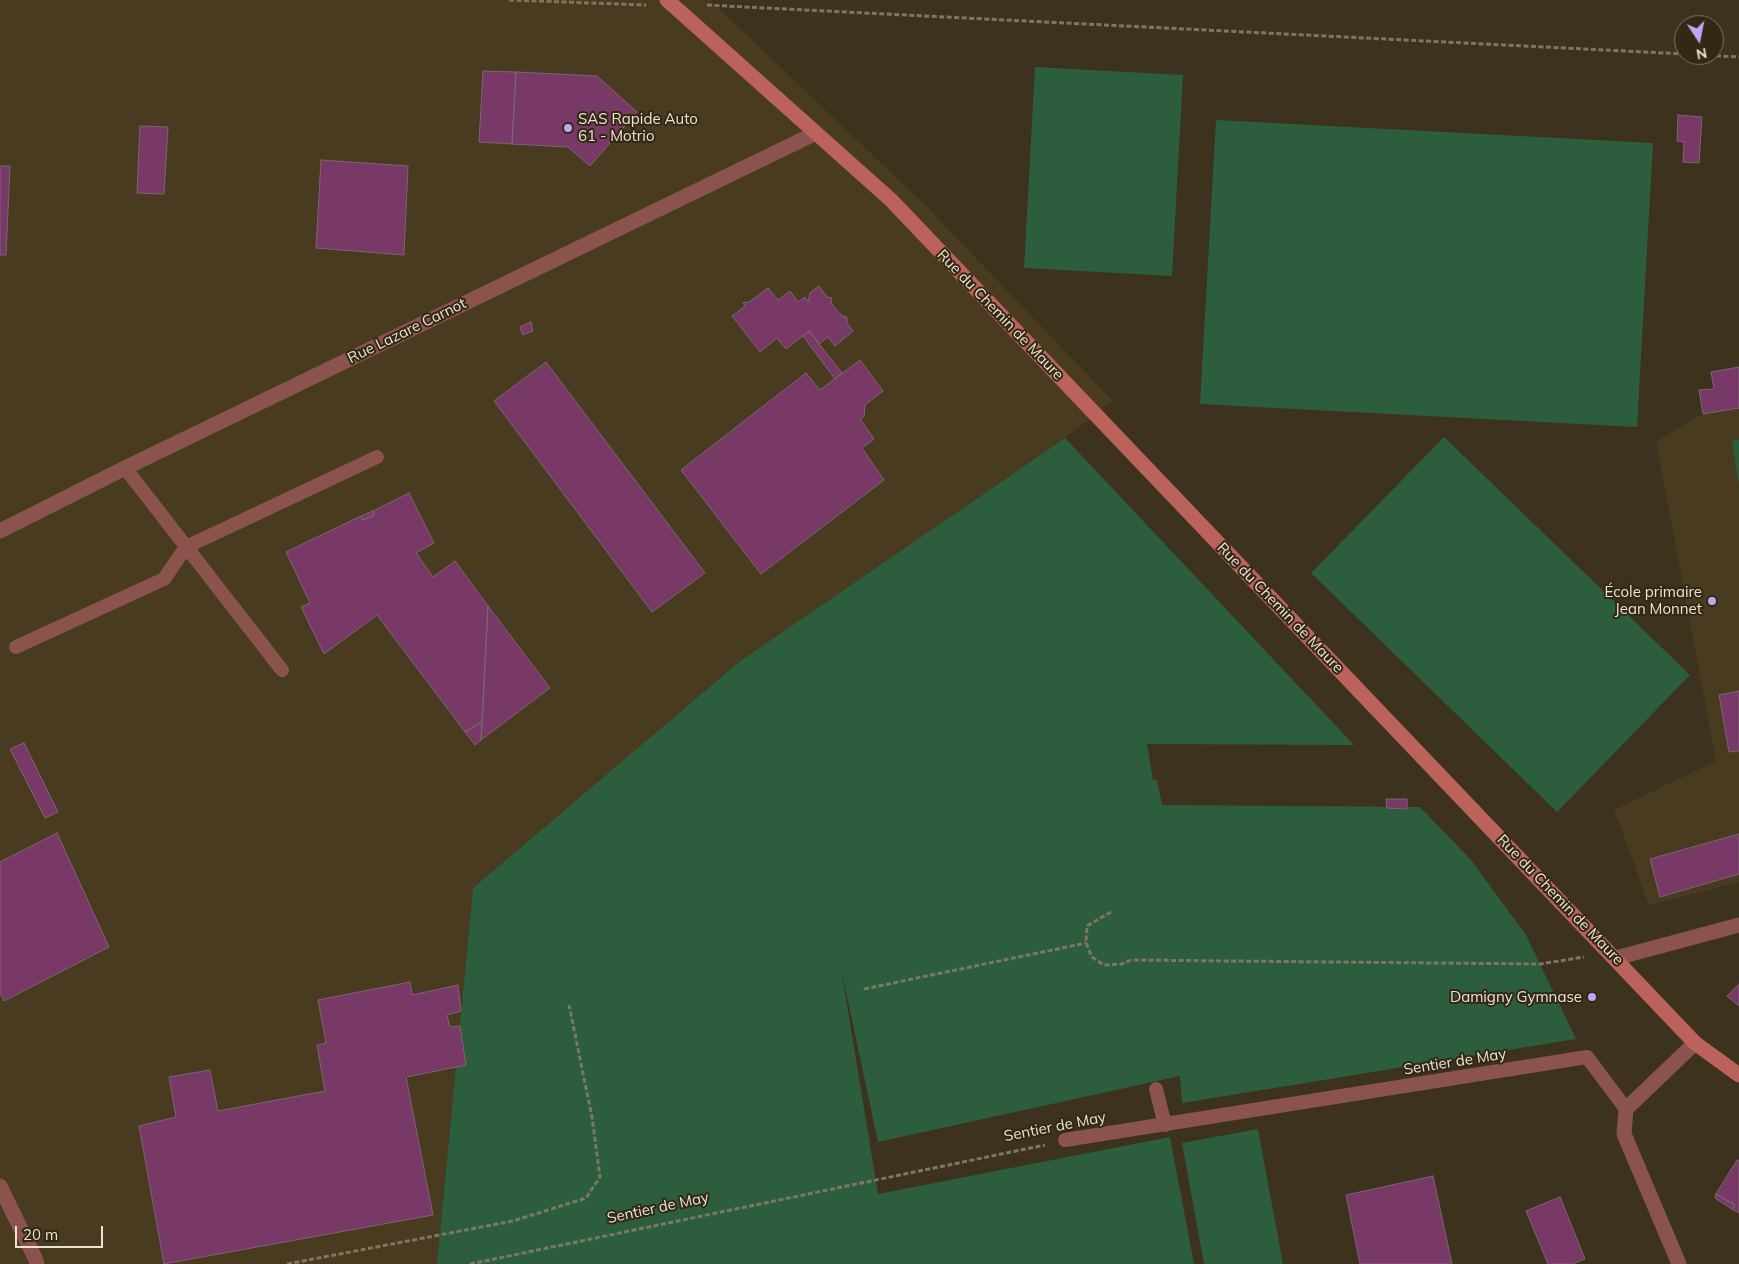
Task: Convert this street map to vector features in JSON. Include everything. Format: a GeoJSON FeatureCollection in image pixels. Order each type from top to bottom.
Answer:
{"type":"FeatureCollection","features":[{"type":"Feature","properties":{"kind":"street","name":"Rue du Chemin de Maure"},"geometry":{"type":"LineString","coordinates":[[669,2],[891,200],[1695,1043],[1739,1075]]}},
{"type":"Feature","properties":{"kind":"street","name":"Rue Lazare Carnot"},"geometry":{"type":"LineString","coordinates":[[0,531],[125,468],[816,133]]}},
{"type":"Feature","properties":{"kind":"street"},"geometry":{"type":"LineString","coordinates":[[1614,956],[1739,925]]}},
{"type":"Feature","properties":{"kind":"street"},"geometry":{"type":"LineString","coordinates":[[1678,1264],[1624,1134],[1626,1109],[1695,1043]]}},
{"type":"Feature","properties":{"kind":"street"},"geometry":{"type":"LineString","coordinates":[[0,1186],[36,1258],[36,1264]]}},
{"type":"Feature","properties":{"kind":"lane"},"geometry":{"type":"LineString","coordinates":[[16,647],[164,579],[186,547],[378,457]]}},
{"type":"Feature","properties":{"kind":"lane"},"geometry":{"type":"LineString","coordinates":[[125,468],[282,670]]}},
{"type":"Feature","properties":{"kind":"lane","name":"Sentier de May"},"geometry":{"type":"LineString","coordinates":[[1066,1140],[1587,1057],[1626,1109]]}},
{"type":"Feature","properties":{"kind":"lane"},"geometry":{"type":"LineString","coordinates":[[1156,1089],[1165,1124]]}},
{"type":"Feature","properties":{"kind":"path"},"geometry":{"type":"LineString","coordinates":[[509,0],[636,6],[669,2],[1674,53]]}},
{"type":"Feature","properties":{"kind":"path"},"geometry":{"type":"LineString","coordinates":[[1724,56],[1739,57]]}},
{"type":"Feature","properties":{"kind":"path"},"geometry":{"type":"LineString","coordinates":[[1111,912],[1087,926],[1086,944],[1092,957],[1104,966],[1122,964],[1131,960],[1540,964],[1614,956]]}},
{"type":"Feature","properties":{"kind":"path"},"geometry":{"type":"LineString","coordinates":[[864,989],[1086,944]]}},
{"type":"Feature","properties":{"kind":"path"},"geometry":{"type":"LineString","coordinates":[[287,1264],[513,1221],[586,1198],[600,1177],[592,1117],[569,1005]]}},
{"type":"Feature","properties":{"kind":"path","name":"Sentier de May"},"geometry":{"type":"LineString","coordinates":[[470,1264],[1066,1140]]}},
{"type":"Feature","properties":{"kind":"shaded area"},"geometry":{"type":"Polygon","coordinates":[[[0,0],[710,0],[925,205],[1113,401],[1065,438],[739,662],[473,888],[437,1264],[0,1264],[0,0]]]}},
{"type":"Feature","properties":{"kind":"shaded area","name":"École primaire Jean Monnet"},"geometry":{"type":"Polygon","coordinates":[[[1739,408],[1739,882],[1649,905],[1614,810],[1716,761],[1656,441],[1703,414],[1739,408]]]}},
{"type":"Feature","properties":{"kind":"green space"},"geometry":{"type":"Polygon","coordinates":[[[1035,67],[1183,75],[1172,276],[1024,268],[1035,67]]]}},
{"type":"Feature","properties":{"kind":"green space"},"geometry":{"type":"Polygon","coordinates":[[[1216,120],[1653,143],[1637,427],[1200,404],[1216,120]]]}},
{"type":"Feature","properties":{"kind":"green space"},"geometry":{"type":"Polygon","coordinates":[[[1444,437],[1690,675],[1557,812],[1311,573],[1444,437]]]}},
{"type":"Feature","properties":{"kind":"green space"},"geometry":{"type":"Polygon","coordinates":[[[1065,438],[1354,745],[1147,744],[1153,780],[1157,780],[1162,805],[1420,807],[1471,860],[1526,935],[1576,1039],[1182,1103],[1180,1076],[878,1142],[841,968],[878,1194],[1170,1137],[1194,1264],[437,1264],[473,888],[739,662],[1065,438]]]}},
{"type":"Feature","properties":{"kind":"green space"},"geometry":{"type":"Polygon","coordinates":[[[1739,440],[1739,485],[1732,441],[1739,440]]]}},
{"type":"Feature","properties":{"kind":"green space"},"geometry":{"type":"Polygon","coordinates":[[[1258,1129],[1283,1264],[1204,1264],[1182,1143],[1258,1129]]]}},
{"type":"Feature","properties":{"kind":"building"},"geometry":{"type":"Polygon","coordinates":[[[483,71],[516,72],[512,144],[479,142],[483,71]]]}},
{"type":"Feature","properties":{"kind":"building","name":"SAS Rapide Auto 61 - Motrio"},"geometry":{"type":"Polygon","coordinates":[[[516,72],[597,76],[637,112],[590,166],[568,147],[512,144],[516,72]]]}},
{"type":"Feature","properties":{"kind":"building"},"geometry":{"type":"Polygon","coordinates":[[[1678,115],[1702,117],[1699,163],[1683,162],[1684,142],[1677,141],[1678,115]]]}},
{"type":"Feature","properties":{"kind":"building"},"geometry":{"type":"Polygon","coordinates":[[[140,126],[168,127],[164,194],[137,193],[140,126]]]}},
{"type":"Feature","properties":{"kind":"building"},"geometry":{"type":"Polygon","coordinates":[[[321,160],[408,166],[404,255],[316,248],[321,160]]]}},
{"type":"Feature","properties":{"kind":"building"},"geometry":{"type":"Polygon","coordinates":[[[0,166],[10,166],[6,255],[0,255],[0,166]]]}},
{"type":"Feature","properties":{"kind":"building"},"geometry":{"type":"Polygon","coordinates":[[[819,286],[827,297],[832,298],[831,303],[842,316],[847,317],[847,323],[853,331],[835,346],[828,337],[819,344],[809,331],[786,349],[777,338],[760,352],[732,316],[745,306],[743,303],[749,302],[768,288],[778,300],[790,291],[798,302],[805,297],[808,302],[810,293],[819,286]]]}},
{"type":"Feature","properties":{"kind":"building"},"geometry":{"type":"Polygon","coordinates":[[[531,322],[533,331],[523,335],[520,327],[531,322]]]}},
{"type":"Feature","properties":{"kind":"building"},"geometry":{"type":"Polygon","coordinates":[[[809,331],[842,373],[835,379],[803,336],[809,331]]]}},
{"type":"Feature","properties":{"kind":"building"},"geometry":{"type":"Polygon","coordinates":[[[860,360],[883,391],[865,405],[864,417],[860,419],[874,439],[862,448],[884,480],[761,574],[681,470],[806,373],[820,390],[860,360]]]}},
{"type":"Feature","properties":{"kind":"building"},"geometry":{"type":"Polygon","coordinates":[[[546,362],[705,573],[652,612],[494,401],[546,362]]]}},
{"type":"Feature","properties":{"kind":"building"},"geometry":{"type":"Polygon","coordinates":[[[1739,367],[1739,408],[1703,414],[1699,390],[1714,389],[1711,372],[1739,367]]]}},
{"type":"Feature","properties":{"kind":"building"},"geometry":{"type":"Polygon","coordinates":[[[409,493],[434,543],[416,553],[433,577],[455,561],[488,606],[482,722],[465,732],[377,615],[324,654],[301,607],[310,603],[286,552],[361,516],[363,520],[374,515],[373,511],[409,493]]]}},
{"type":"Feature","properties":{"kind":"building"},"geometry":{"type":"Polygon","coordinates":[[[373,511],[374,515],[363,520],[361,516],[373,511]]]}},
{"type":"Feature","properties":{"kind":"building"},"geometry":{"type":"Polygon","coordinates":[[[488,606],[550,688],[481,740],[482,722],[488,606]]]}},
{"type":"Feature","properties":{"kind":"building"},"geometry":{"type":"Polygon","coordinates":[[[1739,691],[1739,751],[1729,752],[1719,695],[1739,691]]]}},
{"type":"Feature","properties":{"kind":"building"},"geometry":{"type":"Polygon","coordinates":[[[482,722],[481,740],[475,745],[465,732],[482,722]]]}},
{"type":"Feature","properties":{"kind":"building"},"geometry":{"type":"Polygon","coordinates":[[[24,743],[58,812],[45,818],[10,749],[24,743]]]}},
{"type":"Feature","properties":{"kind":"building"},"geometry":{"type":"Polygon","coordinates":[[[1386,799],[1407,799],[1407,809],[1387,808],[1386,799]]]}},
{"type":"Feature","properties":{"kind":"building"},"geometry":{"type":"Polygon","coordinates":[[[57,833],[109,947],[4,1001],[0,993],[0,862],[57,833]]]}},
{"type":"Feature","properties":{"kind":"building"},"geometry":{"type":"Polygon","coordinates":[[[1739,834],[1739,874],[1660,897],[1650,859],[1739,834]]]}},
{"type":"Feature","properties":{"kind":"building"},"geometry":{"type":"Polygon","coordinates":[[[410,982],[412,995],[458,985],[461,1011],[447,1015],[450,1027],[460,1026],[466,1065],[406,1077],[433,1215],[164,1264],[139,1126],[176,1117],[169,1077],[210,1070],[218,1111],[325,1091],[317,1045],[326,1043],[318,1000],[410,982]]]}},
{"type":"Feature","properties":{"kind":"building"},"geometry":{"type":"Polygon","coordinates":[[[1739,984],[1739,1006],[1727,996],[1739,984]]]}},
{"type":"Feature","properties":{"kind":"building"},"geometry":{"type":"Polygon","coordinates":[[[1737,1160],[1739,1161],[1739,1213],[1732,1209],[1735,1205],[1716,1194],[1737,1160]]]}},
{"type":"Feature","properties":{"kind":"building"},"geometry":{"type":"Polygon","coordinates":[[[1433,1176],[1452,1264],[1360,1264],[1346,1195],[1433,1176]]]}},
{"type":"Feature","properties":{"kind":"building"},"geometry":{"type":"Polygon","coordinates":[[[1716,1194],[1735,1205],[1732,1209],[1715,1198],[1716,1194]]]}},
{"type":"Feature","properties":{"kind":"building"},"geometry":{"type":"Polygon","coordinates":[[[1560,1197],[1585,1259],[1572,1264],[1548,1264],[1526,1211],[1560,1197]]]}},
{"type":"Feature","properties":{"kind":"place","name":"SAS Rapide Auto 61 - Motrio"},"geometry":{"type":"Point","coordinates":[568,128]}},
{"type":"Feature","properties":{"kind":"place","name":"École primaire Jean Monnet"},"geometry":{"type":"Point","coordinates":[1712,601]}},
{"type":"Feature","properties":{"kind":"place","name":"Damigny Gymnase"},"geometry":{"type":"Point","coordinates":[1592,997]}}]}
